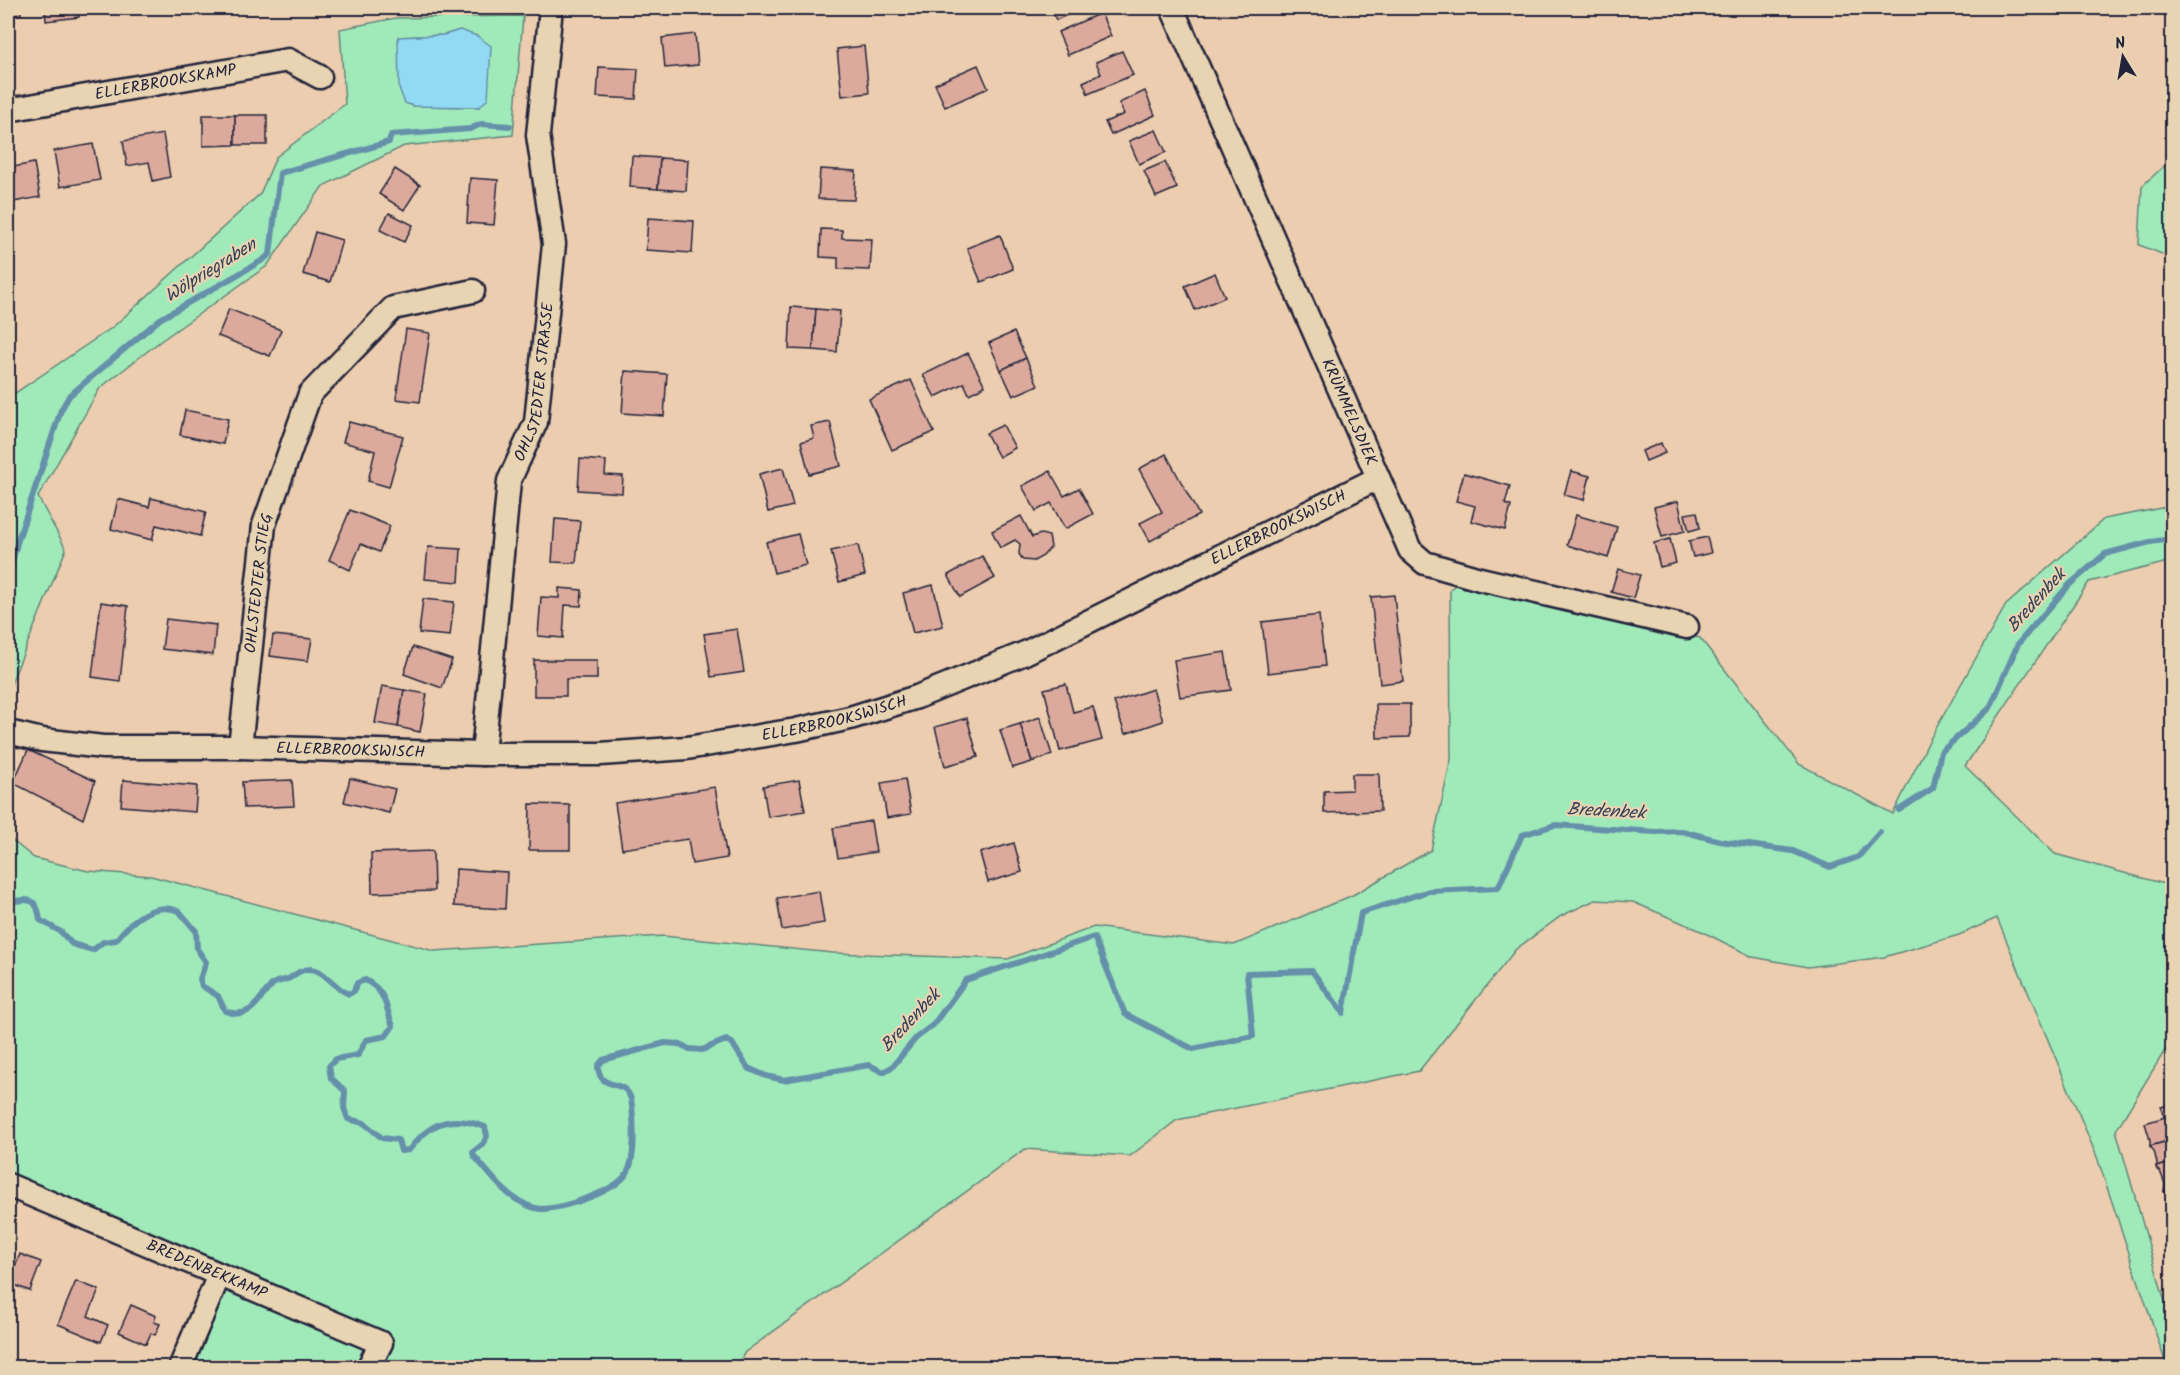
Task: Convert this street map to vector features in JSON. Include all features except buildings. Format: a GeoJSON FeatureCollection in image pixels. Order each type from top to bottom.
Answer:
{"type":"FeatureCollection","features":[{"type":"Feature","properties":{"kind":"street","name":"OHLSTEDTER STRASSE"},"geometry":{"type":"LineString","coordinates":[[483,753],[509,481],[536,422],[554,244],[538,135],[551,8]]}},
{"type":"Feature","properties":{"kind":"street","name":"KRÜMMELSDIEK"},"geometry":{"type":"LineString","coordinates":[[1172,8],[1410,550],[1425,563],[1480,579],[1688,627]]}},
{"type":"Feature","properties":{"kind":"street","name":"ELLERBROOKSKAMP"},"geometry":{"type":"LineString","coordinates":[[8,110],[288,60],[320,77]]}},
{"type":"Feature","properties":{"kind":"street","name":"OHLSTEDTER STIEG"},"geometry":{"type":"LineString","coordinates":[[240,747],[264,525],[310,394],[393,309],[473,291]]}},
{"type":"Feature","properties":{"kind":"street","name":"ELLERBROOKSWISCH"},"geometry":{"type":"LineString","coordinates":[[240,747],[600,754],[687,748],[850,718],[957,682],[1025,653],[1378,478]]}},
{"type":"Feature","properties":{"kind":"street"},"geometry":{"type":"LineString","coordinates":[[8,732],[42,740],[103,747],[240,747]]}},
{"type":"Feature","properties":{"kind":"street","name":"BREDENBEKKAMP"},"geometry":{"type":"LineString","coordinates":[[8,1185],[381,1343],[368,1368]]}},
{"type":"Feature","properties":{"kind":"street"},"geometry":{"type":"LineString","coordinates":[[180,1368],[219,1275]]}},
{"type":"Feature","properties":{"kind":"green space"},"geometry":{"type":"Polygon","coordinates":[[[523,16],[513,135],[404,146],[323,186],[267,266],[162,340],[100,388],[38,497],[66,549],[8,691],[8,398],[113,327],[260,194],[276,157],[345,104],[340,29],[396,18],[523,16]],[[460,30],[444,35],[398,37],[405,103],[414,106],[479,107],[460,30]]]}},
{"type":"Feature","properties":{"kind":"green space"},"geometry":{"type":"Polygon","coordinates":[[[2172,159],[2172,258],[2139,245],[2142,186],[2172,159]]]}},
{"type":"Feature","properties":{"kind":"green space"},"geometry":{"type":"Polygon","coordinates":[[[2172,506],[2172,561],[2089,582],[1965,766],[2055,854],[2172,886],[2172,1039],[2116,1130],[2172,1326],[2172,1367],[2167,1367],[2097,1157],[1997,918],[1959,935],[1884,957],[1808,967],[1753,957],[1699,930],[1633,902],[1595,900],[1561,916],[1516,949],[1419,1071],[1177,1120],[1130,1156],[1025,1149],[745,1352],[736,1367],[181,1367],[219,1275],[8,1185],[8,837],[34,858],[88,871],[151,876],[434,951],[663,936],[833,953],[1008,959],[1094,927],[1234,945],[1353,895],[1431,850],[1451,760],[1450,589],[1462,580],[1700,638],[1799,764],[1893,814],[1930,739],[2006,605],[2104,519],[2172,506]]]}},
{"type":"Feature","properties":{"kind":"water"},"geometry":{"type":"Polygon","coordinates":[[[460,30],[477,36],[491,46],[488,99],[479,107],[414,106],[405,103],[399,88],[398,37],[444,35],[460,30]]]}},
{"type":"Feature","properties":{"kind":"waterway","name":"Wölpriegraben"},"geometry":{"type":"LineString","coordinates":[[8,578],[17,543],[61,410],[69,396],[160,319],[270,254],[280,173],[389,142],[391,135],[470,129],[481,124],[510,126]]}},
{"type":"Feature","properties":{"kind":"waterway","name":"Bredenbek"},"geometry":{"type":"LineString","coordinates":[[1899,810],[1933,788],[1941,752],[1990,708],[2018,644],[2069,585],[2105,554],[2150,542],[2172,539]]}},
{"type":"Feature","properties":{"kind":"waterway","name":"Bredenbek"},"geometry":{"type":"LineString","coordinates":[[8,902],[31,901],[37,907],[40,920],[61,932],[72,944],[93,950],[103,942],[116,940],[135,920],[151,911],[160,909],[179,911],[196,931],[197,949],[206,962],[200,979],[202,986],[218,996],[225,1011],[234,1013],[248,1011],[273,984],[305,970],[316,970],[349,994],[354,991],[357,983],[365,980],[372,984],[381,994],[393,1026],[386,1036],[366,1040],[358,1055],[336,1059],[329,1066],[331,1078],[345,1091],[344,1108],[348,1119],[364,1123],[382,1138],[398,1140],[401,1151],[409,1150],[425,1133],[442,1123],[462,1121],[485,1127],[487,1136],[483,1144],[473,1152],[474,1156],[509,1194],[527,1205],[540,1209],[574,1203],[600,1193],[621,1180],[630,1167],[634,1131],[630,1096],[626,1090],[609,1083],[600,1075],[598,1066],[603,1060],[665,1043],[702,1050],[726,1040],[732,1043],[748,1068],[766,1076],[784,1080],[869,1065],[883,1072],[892,1067],[916,1038],[933,1025],[966,980],[1094,937],[1125,1014],[1193,1049],[1253,1036],[1247,973],[1312,971],[1343,1013],[1361,913],[1429,891],[1498,888],[1522,835],[1555,825],[1655,832],[1682,831],[1720,841],[1793,851],[1830,867],[1858,857],[1880,832]]}}]}
